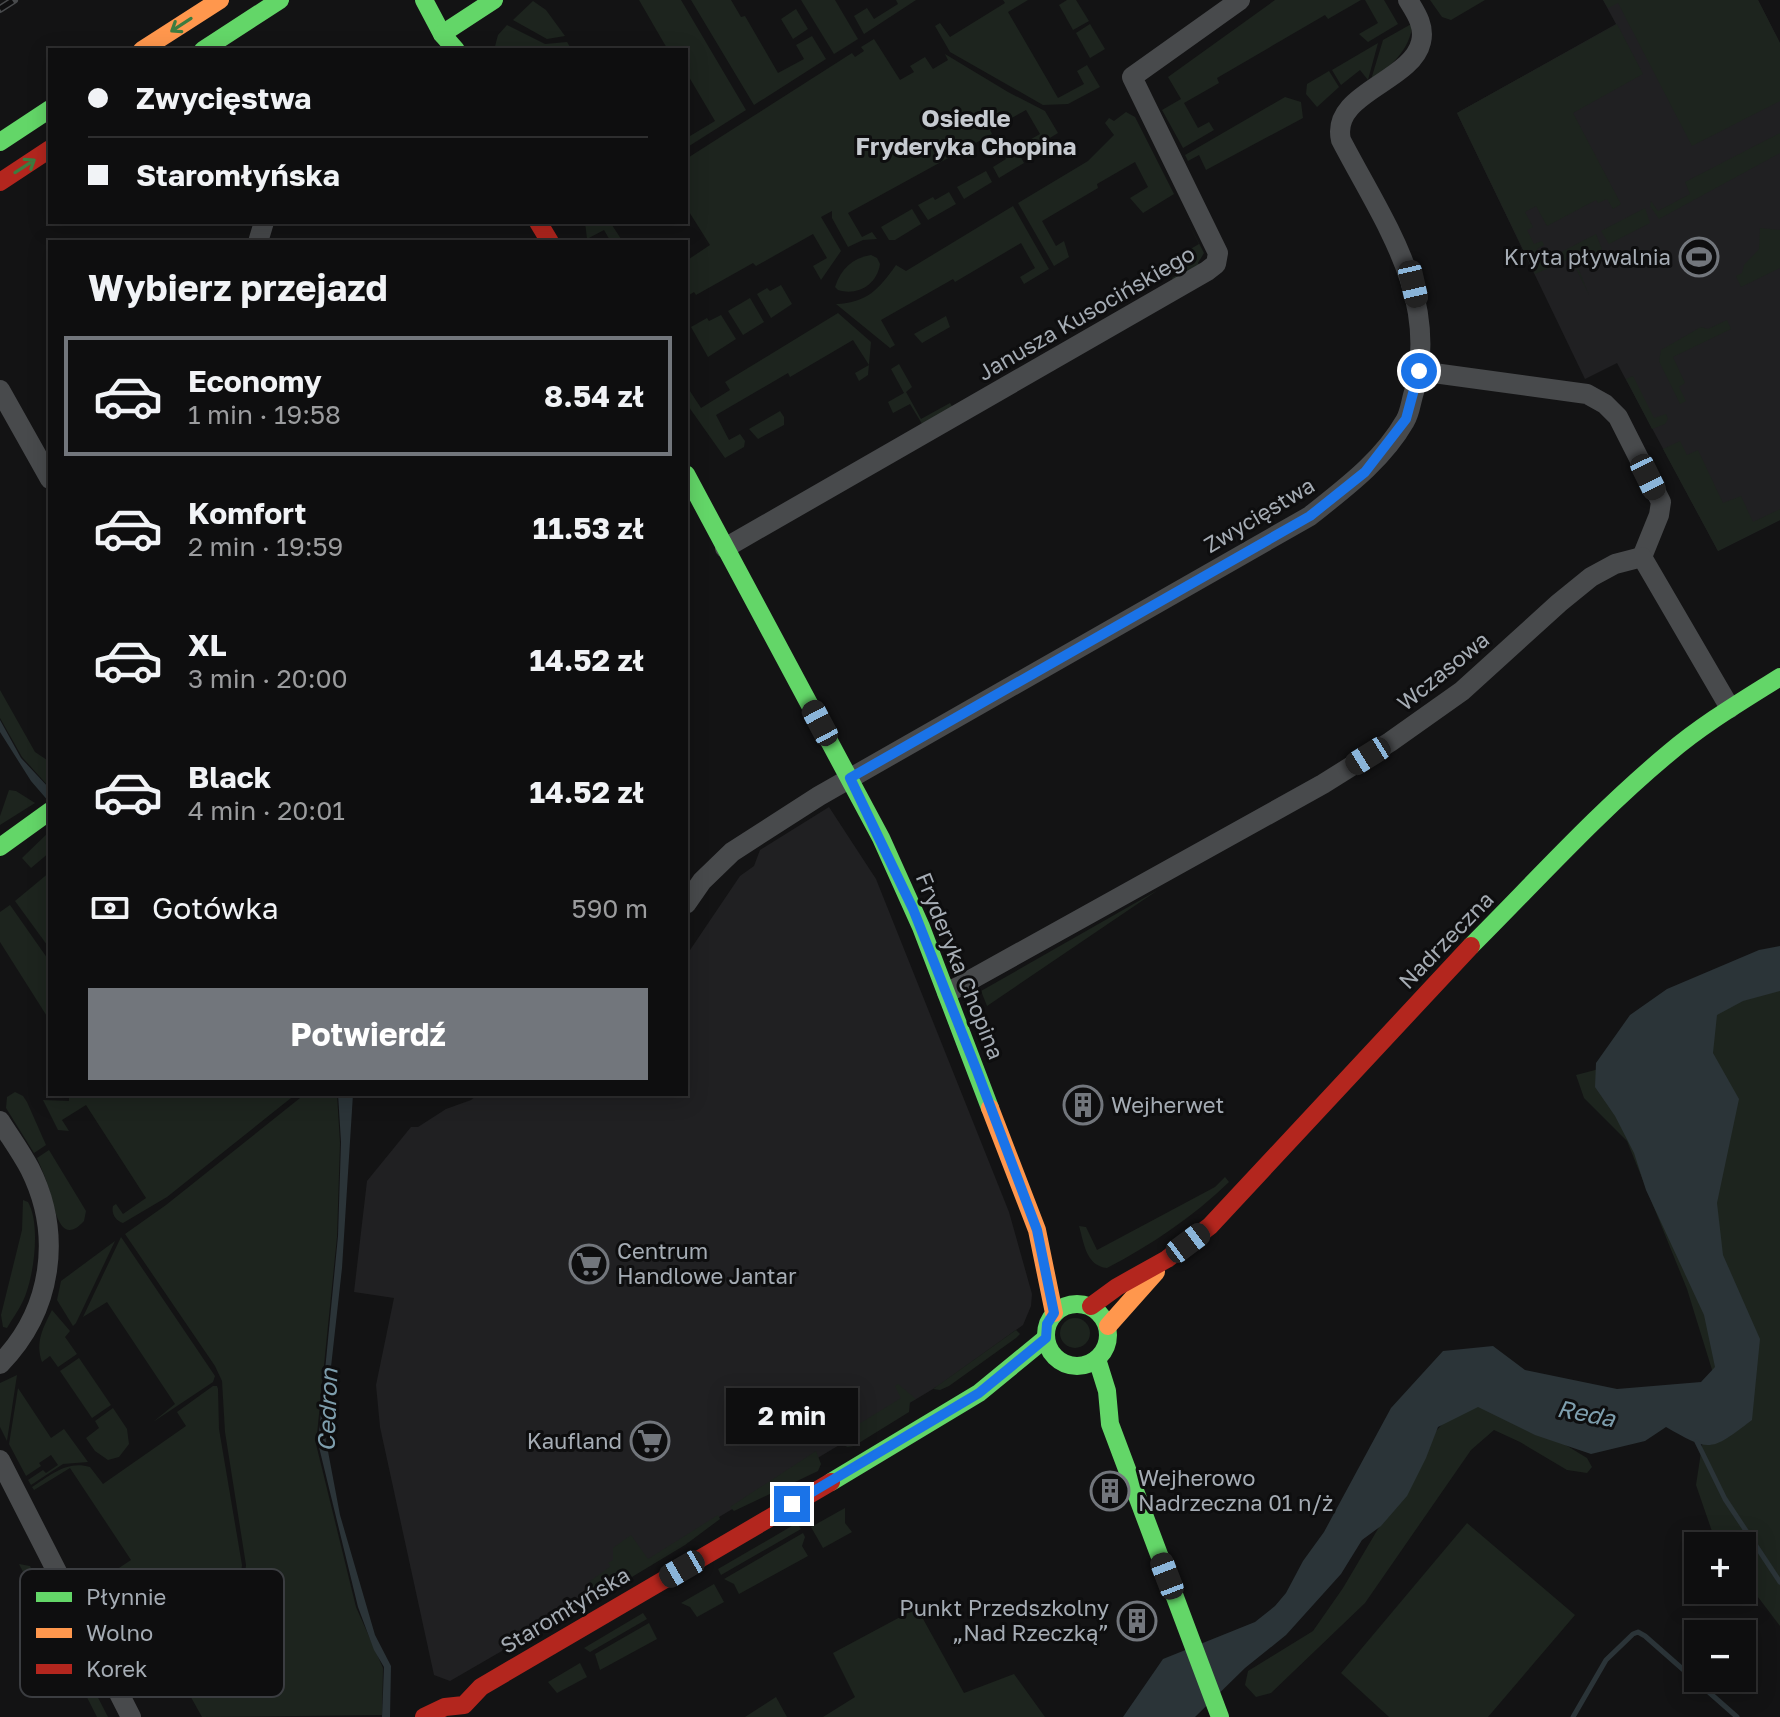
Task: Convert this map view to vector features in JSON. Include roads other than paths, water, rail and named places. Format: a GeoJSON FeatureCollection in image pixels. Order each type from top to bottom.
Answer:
{"type":"FeatureCollection","features":[{"type":"Feature","properties":{"kind":"main road"},"geometry":{"type":"LineString","coordinates":[[145,48],[220,0]]}},
{"type":"Feature","properties":{"kind":"main road"},"geometry":{"type":"LineString","coordinates":[[206,48],[280,0]]}},
{"type":"Feature","properties":{"kind":"main road"},"geometry":{"type":"LineString","coordinates":[[424,0],[444,42],[494,0]]}},
{"type":"Feature","properties":{"kind":"main road"},"geometry":{"type":"LineString","coordinates":[[0,142],[48,110]]}},
{"type":"Feature","properties":{"kind":"main road"},"geometry":{"type":"LineString","coordinates":[[0,182],[48,150]]}},
{"type":"Feature","properties":{"kind":"main road","name":"Fryderyka Chopina"},"geometry":{"type":"LineString","coordinates":[[688,478],[850,778],[910,903],[1037,1230],[1054,1313]]}},
{"type":"Feature","properties":{"kind":"main road","name":"Nadrzeczna"},"geometry":{"type":"LineString","coordinates":[[1084,1304],[1167,1259],[1210,1226],[1444,974],[1605,810],[1670,752],[1730,708],[1780,677]]}},
{"type":"Feature","properties":{"kind":"main road"},"geometry":{"type":"LineString","coordinates":[[0,847],[42,816]]}},
{"type":"Feature","properties":{"kind":"main road","name":"Fryderyka Chopina"},"geometry":{"type":"LineString","coordinates":[[1037,1230],[1084,1304]]}},
{"type":"Feature","properties":{"kind":"main road","name":"Nadrzeczna"},"geometry":{"type":"LineString","coordinates":[[1108,1326],[1167,1259]]}},
{"type":"Feature","properties":{"kind":"main road"},"geometry":{"type":"LineString","coordinates":[[1069,1304],[1084,1304],[1101,1314],[1108,1326],[1109,1338],[1105,1350],[1097,1359],[1076,1366],[1056,1358],[1049,1349],[1047,1324],[1054,1313],[1069,1304]]}},
{"type":"Feature","properties":{"kind":"main road","name":"Staromłyńska"},"geometry":{"type":"LineString","coordinates":[[979,1393],[1046,1338]]}},
{"type":"Feature","properties":{"kind":"main road","name":"Staromłyńska"},"geometry":{"type":"LineString","coordinates":[[424,1717],[445,1707],[457,1690],[481,1687],[979,1393],[1056,1358]]}},
{"type":"Feature","properties":{"kind":"main road"},"geometry":{"type":"LineString","coordinates":[[1097,1359],[1107,1391],[1110,1424]]}},
{"type":"Feature","properties":{"kind":"main road"},"geometry":{"type":"LineString","coordinates":[[1076,1366],[1088,1392],[1110,1424],[1220,1717]]}},
{"type":"Feature","properties":{"kind":"street","name":"Janusza Kusocińskiego"},"geometry":{"type":"LineString","coordinates":[[725,548],[1216,264],[1218,253],[1132,77],[1240,0]]}},
{"type":"Feature","properties":{"kind":"street","name":"Zwycięstwa"},"geometry":{"type":"LineString","coordinates":[[694,880],[732,852],[850,778],[1310,516],[1365,472],[1406,419],[1419,371],[1421,332],[1413,284],[1341,140],[1339,126],[1345,113],[1413,57],[1421,43],[1421,25],[1408,0]]}},
{"type":"Feature","properties":{"kind":"street"},"geometry":{"type":"LineString","coordinates":[[1419,371],[1587,394],[1605,404],[1618,417],[1661,502],[1642,557],[1730,708]]}},
{"type":"Feature","properties":{"kind":"street"},"geometry":{"type":"LineString","coordinates":[[0,390],[48,475]]}},
{"type":"Feature","properties":{"kind":"street","name":"Wczasowa"},"geometry":{"type":"LineString","coordinates":[[947,993],[1323,784],[1390,742],[1462,691],[1591,577],[1615,564],[1642,557]]}},
{"type":"Feature","properties":{"kind":"street"},"geometry":{"type":"LineString","coordinates":[[0,1121],[38,1188],[50,1244],[47,1279],[30,1326],[19,1345],[0,1364]]}},
{"type":"Feature","properties":{"kind":"street"},"geometry":{"type":"LineString","coordinates":[[0,1460],[56,1569]]}},
{"type":"Feature","properties":{"kind":"street"},"geometry":{"type":"LineString","coordinates":[[121,1697],[131,1717]]}},
{"type":"Feature","properties":{"kind":"water"},"geometry":{"type":"Polygon","coordinates":[[[0,720],[21,758],[48,787],[48,801],[31,781],[0,732],[0,720]]]}},
{"type":"Feature","properties":{"kind":"water","name":"Reda"},"geometry":{"type":"Polygon","coordinates":[[[1780,946],[1780,991],[1743,1001],[1717,1015],[1713,1053],[1739,1099],[1717,1203],[1723,1255],[1760,1339],[1752,1420],[1728,1438],[1710,1445],[1693,1441],[1666,1427],[1645,1441],[1591,1454],[1535,1435],[1478,1407],[1438,1427],[1407,1496],[1381,1526],[1362,1540],[1341,1574],[1286,1635],[1245,1668],[1195,1717],[1123,1717],[1163,1659],[1255,1622],[1275,1606],[1324,1532],[1391,1408],[1443,1351],[1493,1346],[1525,1370],[1617,1389],[1701,1382],[1715,1367],[1704,1315],[1646,1190],[1634,1153],[1615,1116],[1595,1087],[1596,1063],[1630,1015],[1667,989],[1759,950],[1780,946]]]}},
{"type":"Feature","properties":{"kind":"water"},"geometry":{"type":"Polygon","coordinates":[[[338,1096],[353,1096],[342,1268],[324,1430],[340,1515],[375,1635],[391,1666],[390,1717],[382,1717],[384,1667],[374,1650],[358,1607],[318,1443],[338,1236],[341,1142],[338,1096]]]}},
{"type":"Feature","properties":{"kind":"waterway"},"geometry":{"type":"LineString","coordinates":[[1697,1442],[1725,1499],[1780,1582]]}},
{"type":"Feature","properties":{"kind":"waterway"},"geometry":{"type":"LineString","coordinates":[[1573,1717],[1606,1660],[1638,1632],[1737,1717]]}},
{"type":"Feature","properties":{"kind":"railway"},"geometry":{"type":"LineString","coordinates":[[0,9],[14,0]]}},
{"type":"Feature","properties":{"kind":"place","name":"Kryta pływalnia"},"geometry":{"type":"Point","coordinates":[1699,257]}},
{"type":"Feature","properties":{"kind":"place","name":"Wejherwet"},"geometry":{"type":"Point","coordinates":[1083,1105]}},
{"type":"Feature","properties":{"kind":"place","name":"Centrum Handlowe Jantar"},"geometry":{"type":"Point","coordinates":[589,1264]}},
{"type":"Feature","properties":{"kind":"place","name":"Kaufland"},"geometry":{"type":"Point","coordinates":[650,1441]}},
{"type":"Feature","properties":{"kind":"place","name":"Wejherowo Nadrzeczna 01 n/ż"},"geometry":{"type":"Point","coordinates":[1110,1491]}},
{"type":"Feature","properties":{"kind":"place","name":"Punkt Przedszkolny „Nad Rzeczką”"},"geometry":{"type":"Point","coordinates":[1137,1621]}},
{"type":"Feature","properties":{"kind":"district","name":"Osiedle Fryderyka Chopina"},"geometry":{"type":"Point","coordinates":[966,133]}},
{"type":"Feature","properties":{"kind":"water label","name":"Cedron"},"geometry":{"type":"Point","coordinates":[328,1410]}}]}
